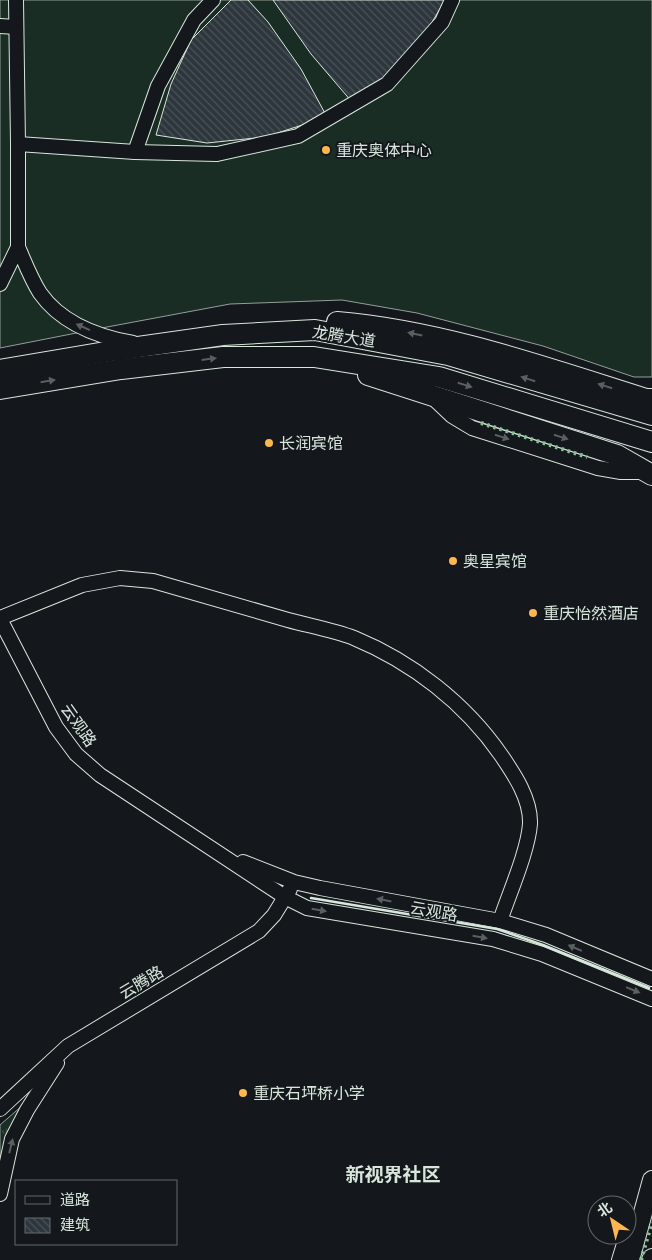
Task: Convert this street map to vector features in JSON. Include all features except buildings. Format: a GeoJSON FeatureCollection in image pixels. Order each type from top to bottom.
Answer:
{"type":"FeatureCollection","features":[{"type":"Feature","properties":{"kind":"highway"},"geometry":{"type":"LineString","coordinates":[[0,359],[110,339],[220,323],[310,320],[374,326],[482,348],[652,399]]}},
{"type":"Feature","properties":{"kind":"highway","name":"龙腾大道"},"geometry":{"type":"LineString","coordinates":[[0,370],[223,335],[315,330],[448,355],[652,415]]}},
{"type":"Feature","properties":{"kind":"highway","name":"龙腾大道"},"geometry":{"type":"LineString","coordinates":[[0,389],[121,369],[223,357],[314,357],[439,376],[652,442]]}},
{"type":"Feature","properties":{"kind":"highway"},"geometry":{"type":"LineString","coordinates":[[314,357],[617,455],[650,473]]}},
{"type":"Feature","properties":{"kind":"main road"},"geometry":{"type":"LineString","coordinates":[[630,1260],[652,1180]]}},
{"type":"Feature","properties":{"kind":"street"},"geometry":{"type":"LineString","coordinates":[[16,0],[18,247],[31,277],[41,294],[55,309],[75,324],[110,339],[146,346]]}},
{"type":"Feature","properties":{"kind":"street"},"geometry":{"type":"LineString","coordinates":[[135,152],[158,86],[194,20],[213,0]]}},
{"type":"Feature","properties":{"kind":"street"},"geometry":{"type":"LineString","coordinates":[[18,144],[135,152],[217,154],[298,136],[387,84],[442,22],[452,0]]}},
{"type":"Feature","properties":{"kind":"street"},"geometry":{"type":"LineString","coordinates":[[0,26],[16,27]]}},
{"type":"Feature","properties":{"kind":"street"},"geometry":{"type":"LineString","coordinates":[[0,284],[18,247]]}},
{"type":"Feature","properties":{"kind":"street"},"geometry":{"type":"LineString","coordinates":[[0,618],[82,585],[120,578],[153,581],[353,638],[384,653],[416,672],[456,702],[487,736],[510,768],[526,799],[530,823],[525,848],[500,921]]}},
{"type":"Feature","properties":{"kind":"street","name":"云观路"},"geometry":{"type":"LineString","coordinates":[[0,618],[56,727],[76,754],[100,775],[285,897],[308,908],[493,939],[542,954],[652,998]]}},
{"type":"Feature","properties":{"kind":"street","name":"云观路"},"geometry":{"type":"LineString","coordinates":[[217,851],[294,882],[500,921],[546,935],[652,979]]}},
{"type":"Feature","properties":{"kind":"street","name":"云腾路"},"geometry":{"type":"LineString","coordinates":[[0,1109],[68,1046],[259,931],[274,915],[294,882]]}},
{"type":"Feature","properties":{"kind":"street"},"geometry":{"type":"LineString","coordinates":[[0,1194],[12,1139],[27,1110],[68,1046]]}},
{"type":"Feature","properties":{"kind":"street"},"geometry":{"type":"LineString","coordinates":[[619,1260],[623,1247],[647,1197]]}},
{"type":"Feature","properties":{"kind":"green space","name":"重庆奥体中心"},"geometry":{"type":"Polygon","coordinates":[[[0,0],[652,0],[652,377],[634,377],[543,346],[417,313],[342,300],[230,304],[0,348],[0,0]]]}},
{"type":"Feature","properties":{"kind":"green space"},"geometry":{"type":"Polygon","coordinates":[[[23,1105],[0,1167],[0,1125],[23,1105]]]}},
{"type":"Feature","properties":{"kind":"hedge"},"geometry":{"type":"LineString","coordinates":[[481,423],[587,457]]}},
{"type":"Feature","properties":{"kind":"hedge"},"geometry":{"type":"LineString","coordinates":[[641,1260],[652,1222]]}},
{"type":"Feature","properties":{"kind":"wall"},"geometry":{"type":"LineString","coordinates":[[311,898],[497,929],[543,945],[649,988]]}},
{"type":"Feature","properties":{"kind":"place","name":"重庆奥体中心"},"geometry":{"type":"Point","coordinates":[326,150]}},
{"type":"Feature","properties":{"kind":"place","name":"长润宾馆"},"geometry":{"type":"Point","coordinates":[269,443]}},
{"type":"Feature","properties":{"kind":"place","name":"奥星宾馆"},"geometry":{"type":"Point","coordinates":[453,561]}},
{"type":"Feature","properties":{"kind":"place","name":"重庆怡然酒店"},"geometry":{"type":"Point","coordinates":[533,613]}},
{"type":"Feature","properties":{"kind":"place","name":"重庆石坪桥小学"},"geometry":{"type":"Point","coordinates":[243,1093]}},
{"type":"Feature","properties":{"kind":"district","name":"新视界社区"},"geometry":{"type":"Point","coordinates":[393,1174]}}]}
